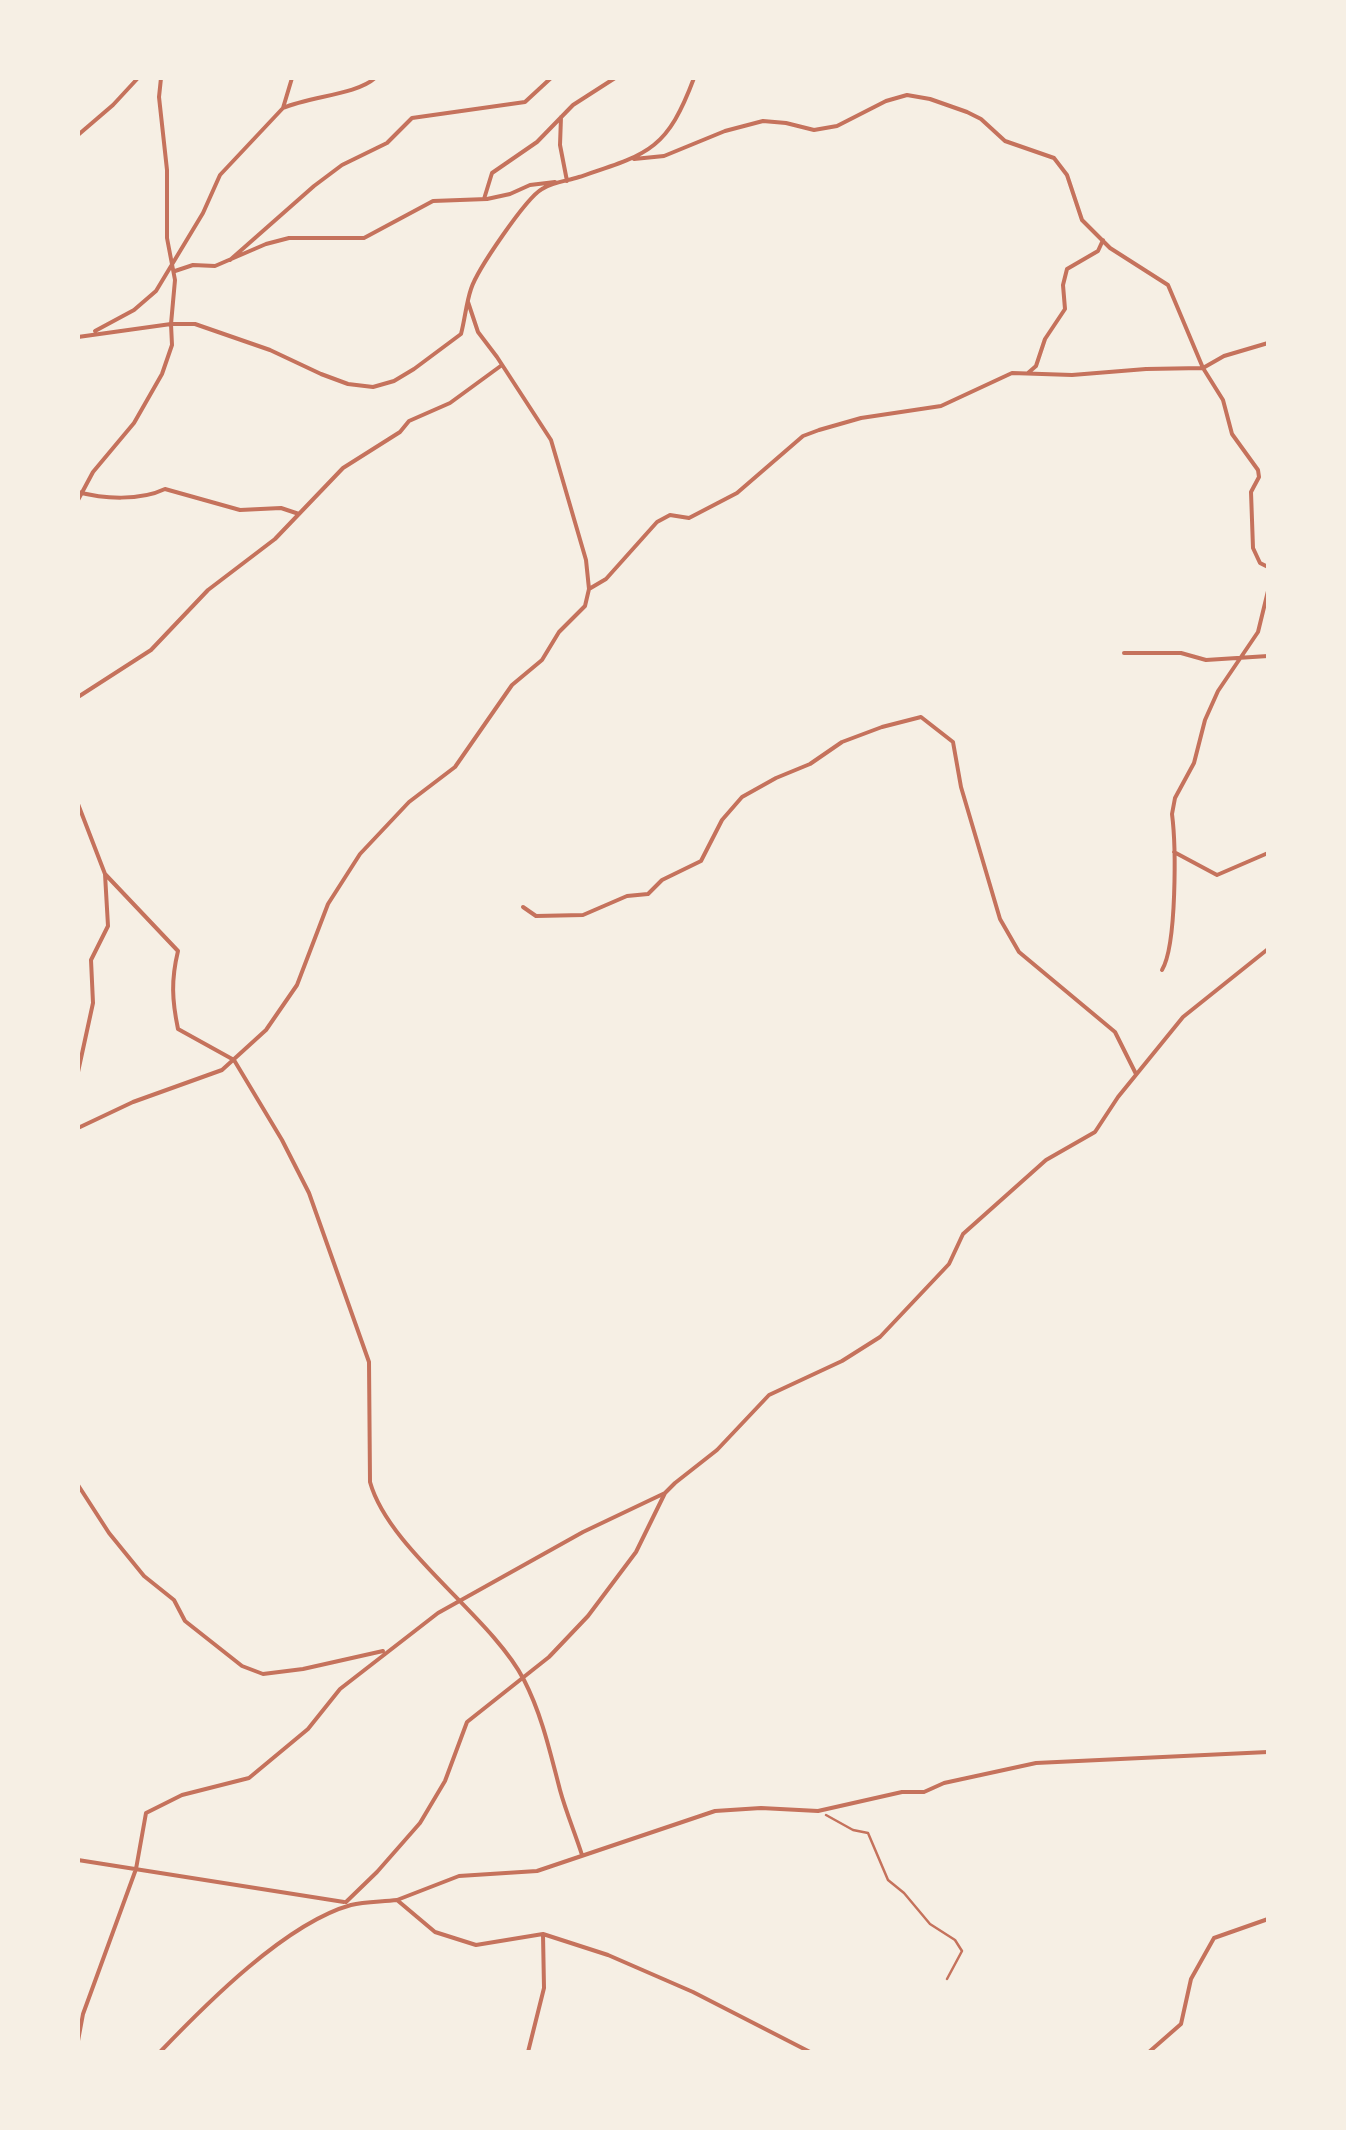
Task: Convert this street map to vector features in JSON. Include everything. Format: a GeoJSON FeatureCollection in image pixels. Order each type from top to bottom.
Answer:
{"type":"FeatureCollection","features":[{"type":"Feature","properties":{"kind":"street"},"geometry":{"type":"LineString","coordinates":[[78,135],[138,78]]}},
{"type":"Feature","properties":{"kind":"street"},"geometry":{"type":"LineString","coordinates":[[78,500],[93,472],[134,423],[162,374],[172,345],[175,271],[167,238],[167,170],[159,96],[162,78]]}},
{"type":"Feature","properties":{"kind":"street"},"geometry":{"type":"LineString","coordinates":[[283,108],[292,78]]}},
{"type":"Feature","properties":{"kind":"street"},"geometry":{"type":"LineString","coordinates":[[89,334],[147,301],[203,213],[220,174],[283,108],[316,96],[356,89],[375,78]]}},
{"type":"Feature","properties":{"kind":"street"},"geometry":{"type":"LineString","coordinates":[[226,263],[314,186],[342,165],[386,143],[412,118],[525,102],[550,78]]}},
{"type":"Feature","properties":{"kind":"street"},"geometry":{"type":"LineString","coordinates":[[484,200],[492,173],[537,142],[573,104],[615,78]]}},
{"type":"Feature","properties":{"kind":"street"},"geometry":{"type":"LineString","coordinates":[[634,160],[665,136],[694,78]]}},
{"type":"Feature","properties":{"kind":"street"},"geometry":{"type":"LineString","coordinates":[[175,271],[192,265],[226,263],[289,238],[370,236],[432,200],[484,200],[539,182],[567,181],[634,160],[664,156],[742,125],[786,122],[814,130],[854,120],[886,101],[907,96],[930,98],[981,119],[1020,148],[1054,158],[1067,175],[1082,220],[1137,268],[1158,276],[1168,285],[1203,368],[1223,400],[1235,438],[1258,470],[1260,477],[1251,492],[1253,548],[1260,563],[1268,567]]}},
{"type":"Feature","properties":{"kind":"street"},"geometry":{"type":"LineString","coordinates":[[561,116],[560,145],[567,181]]}},
{"type":"Feature","properties":{"kind":"street"},"geometry":{"type":"LineString","coordinates":[[78,337],[171,324],[204,326],[348,384],[373,387],[394,381],[456,340],[480,268],[542,188],[560,182]]}},
{"type":"Feature","properties":{"kind":"street"},"geometry":{"type":"LineString","coordinates":[[1028,373],[1036,366],[1045,339],[1065,309],[1063,284],[1067,269],[1098,250],[1103,240]]}},
{"type":"Feature","properties":{"kind":"street"},"geometry":{"type":"LineString","coordinates":[[78,1128],[140,1100],[206,1078],[234,1060],[266,1030],[290,998],[328,904],[360,854],[410,802],[455,767],[512,685],[542,660],[559,632],[585,606],[590,589],[586,560],[551,440],[478,332],[468,302]]}},
{"type":"Feature","properties":{"kind":"street"},"geometry":{"type":"LineString","coordinates":[[590,589],[615,570],[657,522],[670,516],[690,518],[737,494],[803,436],[862,418],[941,406],[1012,373],[1072,375],[1146,368],[1203,368],[1224,356],[1268,344]]}},
{"type":"Feature","properties":{"kind":"street"},"geometry":{"type":"LineString","coordinates":[[78,697],[151,650],[208,590],[262,550],[350,462],[400,432],[419,414],[450,403],[502,364]]}},
{"type":"Feature","properties":{"kind":"street"},"geometry":{"type":"LineString","coordinates":[[79,492],[116,497],[155,494],[164,489],[240,510],[280,508],[299,514]]}},
{"type":"Feature","properties":{"kind":"street"},"geometry":{"type":"LineString","coordinates":[[1162,970],[1169,960],[1174,910],[1175,798],[1194,762],[1204,720],[1218,691],[1260,627],[1268,592]]}},
{"type":"Feature","properties":{"kind":"street"},"geometry":{"type":"LineString","coordinates":[[1124,653],[1180,654],[1206,660],[1268,656]]}},
{"type":"Feature","properties":{"kind":"street"},"geometry":{"type":"LineString","coordinates":[[522,906],[536,916],[583,915],[627,896],[648,894],[662,880],[701,861],[722,820],[742,797],[810,764],[842,742],[921,717],[954,742],[961,787],[996,909],[1014,944],[1114,1032],[1136,1074]]}},
{"type":"Feature","properties":{"kind":"street"},"geometry":{"type":"LineString","coordinates":[[78,804],[105,874],[108,926],[91,960],[91,1018],[78,1072]]}},
{"type":"Feature","properties":{"kind":"street"},"geometry":{"type":"LineString","coordinates":[[1172,850],[1217,875],[1268,852]]}},
{"type":"Feature","properties":{"kind":"street"},"geometry":{"type":"LineString","coordinates":[[105,874],[178,951],[171,999],[178,1029],[234,1060],[309,1193],[366,1346],[371,1376],[370,1482],[375,1496],[402,1535],[524,1678],[547,1734],[560,1793],[582,1855]]}},
{"type":"Feature","properties":{"kind":"street"},"geometry":{"type":"LineString","coordinates":[[78,2041],[83,2014],[136,1869],[146,1813],[182,1794],[249,1778],[308,1728],[340,1689],[438,1613],[564,1542],[665,1493],[717,1450],[769,1395],[842,1361],[880,1337],[949,1264],[964,1234],[1046,1160],[1095,1132],[1183,1017],[1268,949]]}},
{"type":"Feature","properties":{"kind":"street"},"geometry":{"type":"LineString","coordinates":[[78,1485],[109,1534],[153,1585],[174,1600],[185,1621],[242,1666],[262,1674],[388,1650]]}},
{"type":"Feature","properties":{"kind":"street"},"geometry":{"type":"LineString","coordinates":[[346,1902],[420,1823],[445,1781],[467,1722],[549,1657],[605,1596],[636,1552],[665,1493]]}},
{"type":"Feature","properties":{"kind":"street"},"geometry":{"type":"LineString","coordinates":[[160,2052],[280,1943],[321,1916],[354,1904],[397,1900],[460,1876],[538,1871],[715,1811],[818,1810],[902,1792],[924,1792],[944,1783],[1036,1763],[1268,1752]]}},
{"type":"Feature","properties":{"kind":"street"},"geometry":{"type":"LineString","coordinates":[[826,1815],[853,1830],[868,1833],[888,1880],[930,1924],[956,1940],[962,1951],[947,1979]]}},
{"type":"Feature","properties":{"kind":"street"},"geometry":{"type":"LineString","coordinates":[[78,1860],[354,1904]]}},
{"type":"Feature","properties":{"kind":"street"},"geometry":{"type":"LineString","coordinates":[[397,1900],[435,1932],[476,1946],[542,1934],[608,1954],[810,2052]]}},
{"type":"Feature","properties":{"kind":"street"},"geometry":{"type":"LineString","coordinates":[[1149,2052],[1181,2024],[1191,1979],[1214,1938],[1268,1919]]}},
{"type":"Feature","properties":{"kind":"street"},"geometry":{"type":"LineString","coordinates":[[528,2052],[544,1988],[542,1934]]}}]}
